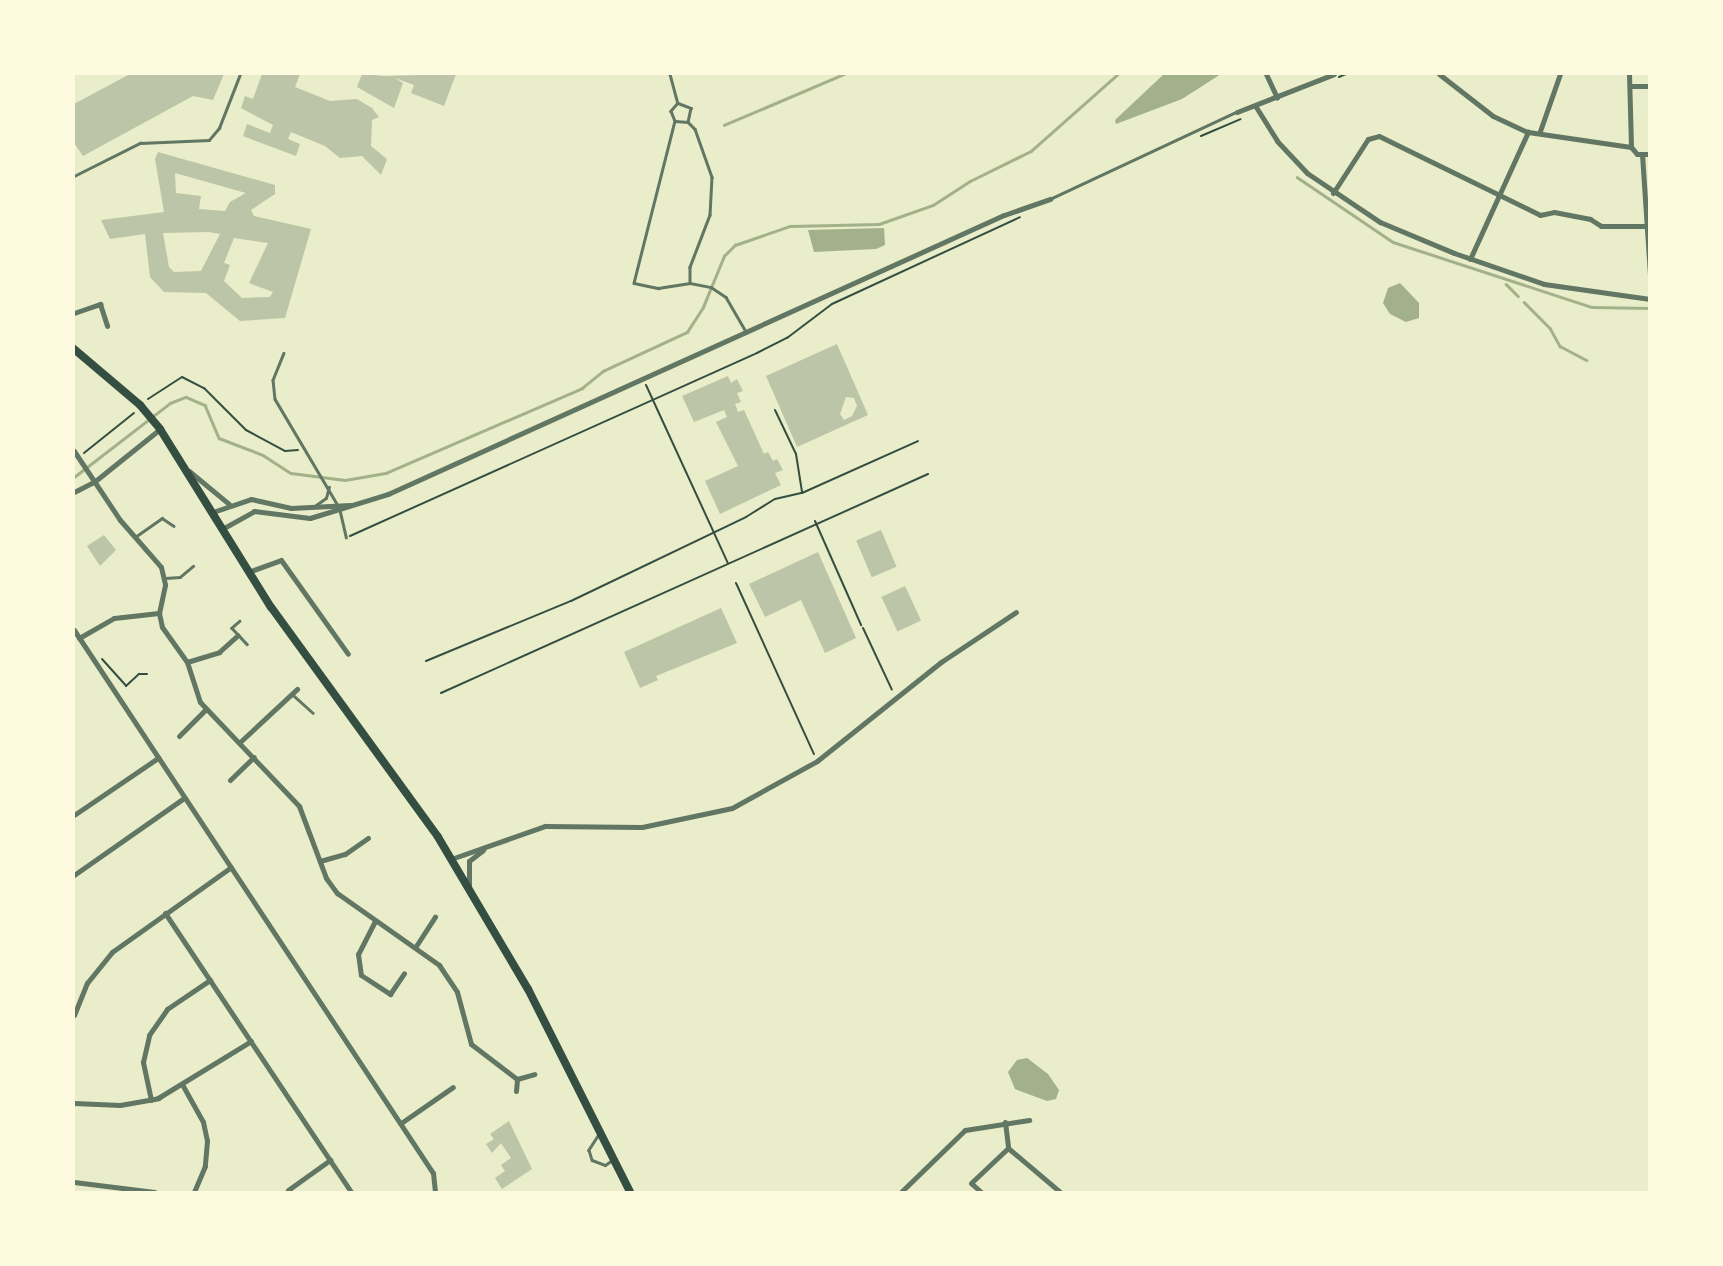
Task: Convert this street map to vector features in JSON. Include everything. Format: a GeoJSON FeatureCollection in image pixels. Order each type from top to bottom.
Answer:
{"type":"FeatureCollection","features":[{"type":"Feature","properties":{"kind":"main road"},"geometry":{"type":"LineString","coordinates":[[74,349],[140,405],[159,428],[248,572],[452,859],[528,989],[611,1161],[630,1192]]}},
{"type":"Feature","properties":{"kind":"street"},"geometry":{"type":"LineString","coordinates":[[1266,74],[1277,98]]}},
{"type":"Feature","properties":{"kind":"street"},"geometry":{"type":"LineString","coordinates":[[1439,74],[1493,116],[1528,132],[1541,131],[1598,146],[1631,147],[1642,154],[1650,154]]}},
{"type":"Feature","properties":{"kind":"street"},"geometry":{"type":"LineString","coordinates":[[1541,131],[1560,74]]}},
{"type":"Feature","properties":{"kind":"street"},"geometry":{"type":"LineString","coordinates":[[1629,74],[1631,147]]}},
{"type":"Feature","properties":{"kind":"street"},"geometry":{"type":"LineString","coordinates":[[1235,113],[1257,109],[1277,98],[1334,76]]}},
{"type":"Feature","properties":{"kind":"street"},"geometry":{"type":"LineString","coordinates":[[1630,86],[1650,86]]}},
{"type":"Feature","properties":{"kind":"street"},"geometry":{"type":"LineString","coordinates":[[1257,109],[1288,153],[1333,193],[1380,222],[1470,260],[1544,284],[1650,299]]}},
{"type":"Feature","properties":{"kind":"street"},"geometry":{"type":"LineString","coordinates":[[1470,260],[1528,132]]}},
{"type":"Feature","properties":{"kind":"street"},"geometry":{"type":"LineString","coordinates":[[1333,193],[1368,139],[1380,136],[1540,215],[1555,212],[1590,219],[1601,226],[1648,230]]}},
{"type":"Feature","properties":{"kind":"street"},"geometry":{"type":"LineString","coordinates":[[1642,154],[1650,275]]}},
{"type":"Feature","properties":{"kind":"street"},"geometry":{"type":"LineString","coordinates":[[213,512],[229,505],[258,499],[291,508],[339,507],[388,494],[746,331],[1050,199]]}},
{"type":"Feature","properties":{"kind":"street"},"geometry":{"type":"LineString","coordinates":[[74,313],[100,304],[107,326]]}},
{"type":"Feature","properties":{"kind":"street"},"geometry":{"type":"LineString","coordinates":[[74,492],[94,482],[159,428]]}},
{"type":"Feature","properties":{"kind":"street"},"geometry":{"type":"LineString","coordinates":[[74,451],[134,538],[157,561],[165,579],[159,613],[166,635],[187,662],[196,694],[206,709],[299,806],[320,862],[337,893],[416,946],[453,983],[471,1044],[517,1079]]}},
{"type":"Feature","properties":{"kind":"street"},"geometry":{"type":"LineString","coordinates":[[183,465],[229,505]]}},
{"type":"Feature","properties":{"kind":"street"},"geometry":{"type":"LineString","coordinates":[[222,529],[254,511],[299,518],[339,507]]}},
{"type":"Feature","properties":{"kind":"street"},"geometry":{"type":"LineString","coordinates":[[248,572],[281,560],[348,654]]}},
{"type":"Feature","properties":{"kind":"street"},"geometry":{"type":"LineString","coordinates":[[452,859],[545,825],[642,827],[710,816],[777,786],[817,761],[941,662],[1016,612]]}},
{"type":"Feature","properties":{"kind":"street"},"geometry":{"type":"LineString","coordinates":[[79,638],[114,618],[159,613]]}},
{"type":"Feature","properties":{"kind":"street"},"geometry":{"type":"LineString","coordinates":[[74,630],[401,1123],[433,1173],[435,1192]]}},
{"type":"Feature","properties":{"kind":"street"},"geometry":{"type":"LineString","coordinates":[[187,662],[219,652],[238,635]]}},
{"type":"Feature","properties":{"kind":"street"},"geometry":{"type":"LineString","coordinates":[[240,742],[297,689]]}},
{"type":"Feature","properties":{"kind":"street"},"geometry":{"type":"LineString","coordinates":[[179,736],[206,709]]}},
{"type":"Feature","properties":{"kind":"street"},"geometry":{"type":"LineString","coordinates":[[230,780],[254,757]]}},
{"type":"Feature","properties":{"kind":"street"},"geometry":{"type":"LineString","coordinates":[[74,816],[158,758]]}},
{"type":"Feature","properties":{"kind":"street"},"geometry":{"type":"LineString","coordinates":[[74,875],[184,798]]}},
{"type":"Feature","properties":{"kind":"street"},"geometry":{"type":"LineString","coordinates":[[320,862],[345,854],[368,838]]}},
{"type":"Feature","properties":{"kind":"street"},"geometry":{"type":"LineString","coordinates":[[469,888],[469,862],[501,839]]}},
{"type":"Feature","properties":{"kind":"street"},"geometry":{"type":"LineString","coordinates":[[74,1015],[98,967],[165,913],[231,867]]}},
{"type":"Feature","properties":{"kind":"street"},"geometry":{"type":"LineString","coordinates":[[165,913],[351,1192]]}},
{"type":"Feature","properties":{"kind":"street"},"geometry":{"type":"LineString","coordinates":[[416,946],[435,917]]}},
{"type":"Feature","properties":{"kind":"street"},"geometry":{"type":"LineString","coordinates":[[375,921],[356,962],[361,975],[390,994]]}},
{"type":"Feature","properties":{"kind":"street"},"geometry":{"type":"LineString","coordinates":[[391,1002],[390,994],[404,973]]}},
{"type":"Feature","properties":{"kind":"street"},"geometry":{"type":"LineString","coordinates":[[151,1100],[143,1062],[152,1029],[167,1009],[210,980]]}},
{"type":"Feature","properties":{"kind":"street"},"geometry":{"type":"LineString","coordinates":[[74,1103],[120,1105],[151,1100],[183,1086],[251,1041]]}},
{"type":"Feature","properties":{"kind":"street"},"geometry":{"type":"LineString","coordinates":[[517,1079],[534,1074]]}},
{"type":"Feature","properties":{"kind":"street"},"geometry":{"type":"LineString","coordinates":[[516,1091],[517,1079]]}},
{"type":"Feature","properties":{"kind":"street"},"geometry":{"type":"LineString","coordinates":[[183,1086],[203,1122],[207,1141],[205,1167],[194,1192]]}},
{"type":"Feature","properties":{"kind":"street"},"geometry":{"type":"LineString","coordinates":[[401,1123],[453,1087]]}},
{"type":"Feature","properties":{"kind":"street"},"geometry":{"type":"LineString","coordinates":[[901,1192],[965,1130],[1005,1122],[1029,1121]]}},
{"type":"Feature","properties":{"kind":"street"},"geometry":{"type":"LineString","coordinates":[[1005,1122],[1007,1148],[1060,1192]]}},
{"type":"Feature","properties":{"kind":"street"},"geometry":{"type":"LineString","coordinates":[[981,1192],[971,1183],[1007,1148]]}},
{"type":"Feature","properties":{"kind":"street"},"geometry":{"type":"LineString","coordinates":[[282,1182],[289,1191],[330,1160]]}},
{"type":"Feature","properties":{"kind":"street"},"geometry":{"type":"LineString","coordinates":[[74,1182],[154,1192]]}},
{"type":"Feature","properties":{"kind":"lane"},"geometry":{"type":"LineString","coordinates":[[74,176],[140,143],[209,139],[219,128],[240,74]]}},
{"type":"Feature","properties":{"kind":"lane"},"geometry":{"type":"LineString","coordinates":[[670,74],[678,103]]}},
{"type":"Feature","properties":{"kind":"lane"},"geometry":{"type":"LineString","coordinates":[[678,103],[671,111],[675,121],[634,283],[658,288],[701,284],[720,292],[746,331]]}},
{"type":"Feature","properties":{"kind":"lane"},"geometry":{"type":"LineString","coordinates":[[678,103],[691,108],[688,122],[705,148],[713,196],[691,267],[690,283]]}},
{"type":"Feature","properties":{"kind":"lane"},"geometry":{"type":"LineString","coordinates":[[1050,199],[1235,113]]}},
{"type":"Feature","properties":{"kind":"lane"},"geometry":{"type":"LineString","coordinates":[[675,121],[688,122]]}},
{"type":"Feature","properties":{"kind":"lane"},"geometry":{"type":"LineString","coordinates":[[284,353],[273,380],[275,399],[329,487],[339,507],[346,537]]}},
{"type":"Feature","properties":{"kind":"lane"},"geometry":{"type":"LineString","coordinates":[[310,508],[326,498],[329,487]]}},
{"type":"Feature","properties":{"kind":"lane"},"geometry":{"type":"LineString","coordinates":[[134,538],[162,518],[174,526]]}},
{"type":"Feature","properties":{"kind":"lane"},"geometry":{"type":"LineString","coordinates":[[165,579],[180,577],[193,566]]}},
{"type":"Feature","properties":{"kind":"lane"},"geometry":{"type":"LineString","coordinates":[[240,621],[232,628],[247,644]]}},
{"type":"Feature","properties":{"kind":"lane"},"geometry":{"type":"LineString","coordinates":[[292,694],[313,713]]}},
{"type":"Feature","properties":{"kind":"lane"},"geometry":{"type":"LineString","coordinates":[[598,1135],[589,1154],[600,1163],[611,1161]]}},
{"type":"Feature","properties":{"kind":"path"},"geometry":{"type":"LineString","coordinates":[[1334,76],[1346,74]]}},
{"type":"Feature","properties":{"kind":"path"},"geometry":{"type":"LineString","coordinates":[[1194,139],[1257,109]]}},
{"type":"Feature","properties":{"kind":"path"},"geometry":{"type":"LineString","coordinates":[[346,537],[655,400],[787,338],[832,304],[1027,214]]}},
{"type":"Feature","properties":{"kind":"path"},"geometry":{"type":"LineString","coordinates":[[79,460],[111,435],[140,405],[178,378],[204,388],[242,426],[285,451],[303,447]]}},
{"type":"Feature","properties":{"kind":"path"},"geometry":{"type":"LineString","coordinates":[[646,385],[728,563]]}},
{"type":"Feature","properties":{"kind":"path"},"geometry":{"type":"LineString","coordinates":[[775,410],[796,454],[802,494]]}},
{"type":"Feature","properties":{"kind":"path"},"geometry":{"type":"LineString","coordinates":[[426,661],[571,601],[715,533],[763,504],[802,494],[918,441]]}},
{"type":"Feature","properties":{"kind":"path"},"geometry":{"type":"LineString","coordinates":[[442,693],[928,474]]}},
{"type":"Feature","properties":{"kind":"path"},"geometry":{"type":"LineString","coordinates":[[815,521],[892,690]]}},
{"type":"Feature","properties":{"kind":"path"},"geometry":{"type":"LineString","coordinates":[[736,583],[817,761]]}},
{"type":"Feature","properties":{"kind":"path"},"geometry":{"type":"LineString","coordinates":[[89,653],[103,659],[126,686],[139,674],[147,674]]}},
{"type":"Feature","properties":{"kind":"shaded area"},"geometry":{"type":"Polygon","coordinates":[[[1164,74],[1221,74],[1182,99],[1116,124],[1115,120],[1164,74]]]}},
{"type":"Feature","properties":{"kind":"shaded area"},"geometry":{"type":"Polygon","coordinates":[[[884,228],[885,245],[876,249],[814,252],[808,230],[884,228]]]}},
{"type":"Feature","properties":{"kind":"shaded area"},"geometry":{"type":"Polygon","coordinates":[[[1400,283],[1419,303],[1419,318],[1406,322],[1390,314],[1383,303],[1388,288],[1400,283]]]}},
{"type":"Feature","properties":{"kind":"shaded area"},"geometry":{"type":"Polygon","coordinates":[[[1027,1058],[1048,1074],[1059,1090],[1056,1099],[1047,1101],[1015,1089],[1008,1072],[1017,1060],[1027,1058]]]}},
{"type":"Feature","properties":{"kind":"building"},"geometry":{"type":"Polygon","coordinates":[[[130,74],[224,74],[213,100],[193,96],[83,156],[74,143],[74,104],[130,74]]]}},
{"type":"Feature","properties":{"kind":"building"},"geometry":{"type":"Polygon","coordinates":[[[262,74],[300,74],[295,87],[330,101],[357,99],[372,108],[379,117],[372,120],[371,146],[387,159],[381,175],[362,156],[340,158],[325,146],[291,132],[288,139],[300,144],[296,156],[243,136],[247,124],[270,133],[273,125],[241,108],[245,96],[253,99],[262,74]]]}},
{"type":"Feature","properties":{"kind":"building"},"geometry":{"type":"Polygon","coordinates":[[[362,74],[456,74],[444,106],[411,93],[414,85],[395,78],[403,83],[394,108],[357,87],[362,74]]]}},
{"type":"Feature","properties":{"kind":"building"},"geometry":{"type":"Polygon","coordinates":[[[158,152],[275,185],[275,194],[251,210],[254,216],[311,229],[285,318],[240,321],[206,293],[164,292],[150,277],[145,234],[110,239],[101,220],[164,212],[155,159],[158,152]],[[175,173],[176,193],[201,196],[199,209],[225,211],[230,202],[246,193],[175,173]],[[163,233],[169,267],[174,272],[201,271],[220,234],[163,233]],[[234,238],[224,263],[230,265],[224,281],[242,298],[270,297],[273,292],[249,283],[268,243],[234,238]]]}},
{"type":"Feature","properties":{"kind":"building"},"geometry":{"type":"Polygon","coordinates":[[[837,344],[868,415],[797,447],[766,376],[837,344]],[[846,397],[840,414],[844,420],[852,416],[857,406],[854,398],[846,397]]]}},
{"type":"Feature","properties":{"kind":"building"},"geometry":{"type":"Polygon","coordinates":[[[728,376],[731,383],[737,379],[743,391],[737,393],[741,402],[735,404],[738,412],[744,410],[764,454],[768,452],[773,461],[777,459],[783,470],[775,473],[781,485],[720,514],[705,481],[738,466],[716,422],[727,417],[724,410],[694,422],[682,396],[728,376]]]}},
{"type":"Feature","properties":{"kind":"building"},"geometry":{"type":"Polygon","coordinates":[[[881,530],[897,567],[872,577],[856,541],[881,530]]]}},
{"type":"Feature","properties":{"kind":"building"},"geometry":{"type":"Polygon","coordinates":[[[104,535],[116,550],[100,566],[87,546],[104,535]]]}},
{"type":"Feature","properties":{"kind":"building"},"geometry":{"type":"Polygon","coordinates":[[[818,552],[856,638],[825,653],[801,600],[765,617],[749,584],[818,552]]]}},
{"type":"Feature","properties":{"kind":"building"},"geometry":{"type":"Polygon","coordinates":[[[905,586],[921,620],[897,631],[881,597],[905,586]]]}},
{"type":"Feature","properties":{"kind":"building"},"geometry":{"type":"Polygon","coordinates":[[[721,608],[737,643],[656,676],[658,680],[640,688],[624,652],[721,608]]]}},
{"type":"Feature","properties":{"kind":"building"},"geometry":{"type":"Polygon","coordinates":[[[509,1121],[532,1169],[502,1189],[495,1178],[505,1171],[501,1165],[511,1158],[501,1143],[492,1153],[486,1144],[494,1139],[490,1134],[509,1121]]]}},
{"type":"Feature","properties":{"kind":"waterway"},"geometry":{"type":"LineString","coordinates":[[724,125],[844,74]]}},
{"type":"Feature","properties":{"kind":"waterway"},"geometry":{"type":"LineString","coordinates":[[74,477],[170,403],[186,397],[205,405],[219,438],[263,455],[291,473],[345,480],[386,473],[582,388],[603,371],[687,332],[703,307],[724,256],[735,245],[790,226],[879,224],[933,205],[970,181],[1031,151],[1118,74]]}},
{"type":"Feature","properties":{"kind":"waterway"},"geometry":{"type":"LineString","coordinates":[[1297,177],[1393,242],[1592,307],[1650,308]]}},
{"type":"Feature","properties":{"kind":"waterway"},"geometry":{"type":"LineString","coordinates":[[1506,284],[1518,296]]}},
{"type":"Feature","properties":{"kind":"waterway"},"geometry":{"type":"LineString","coordinates":[[1524,302],[1550,328],[1560,346],[1586,360]]}}]}
